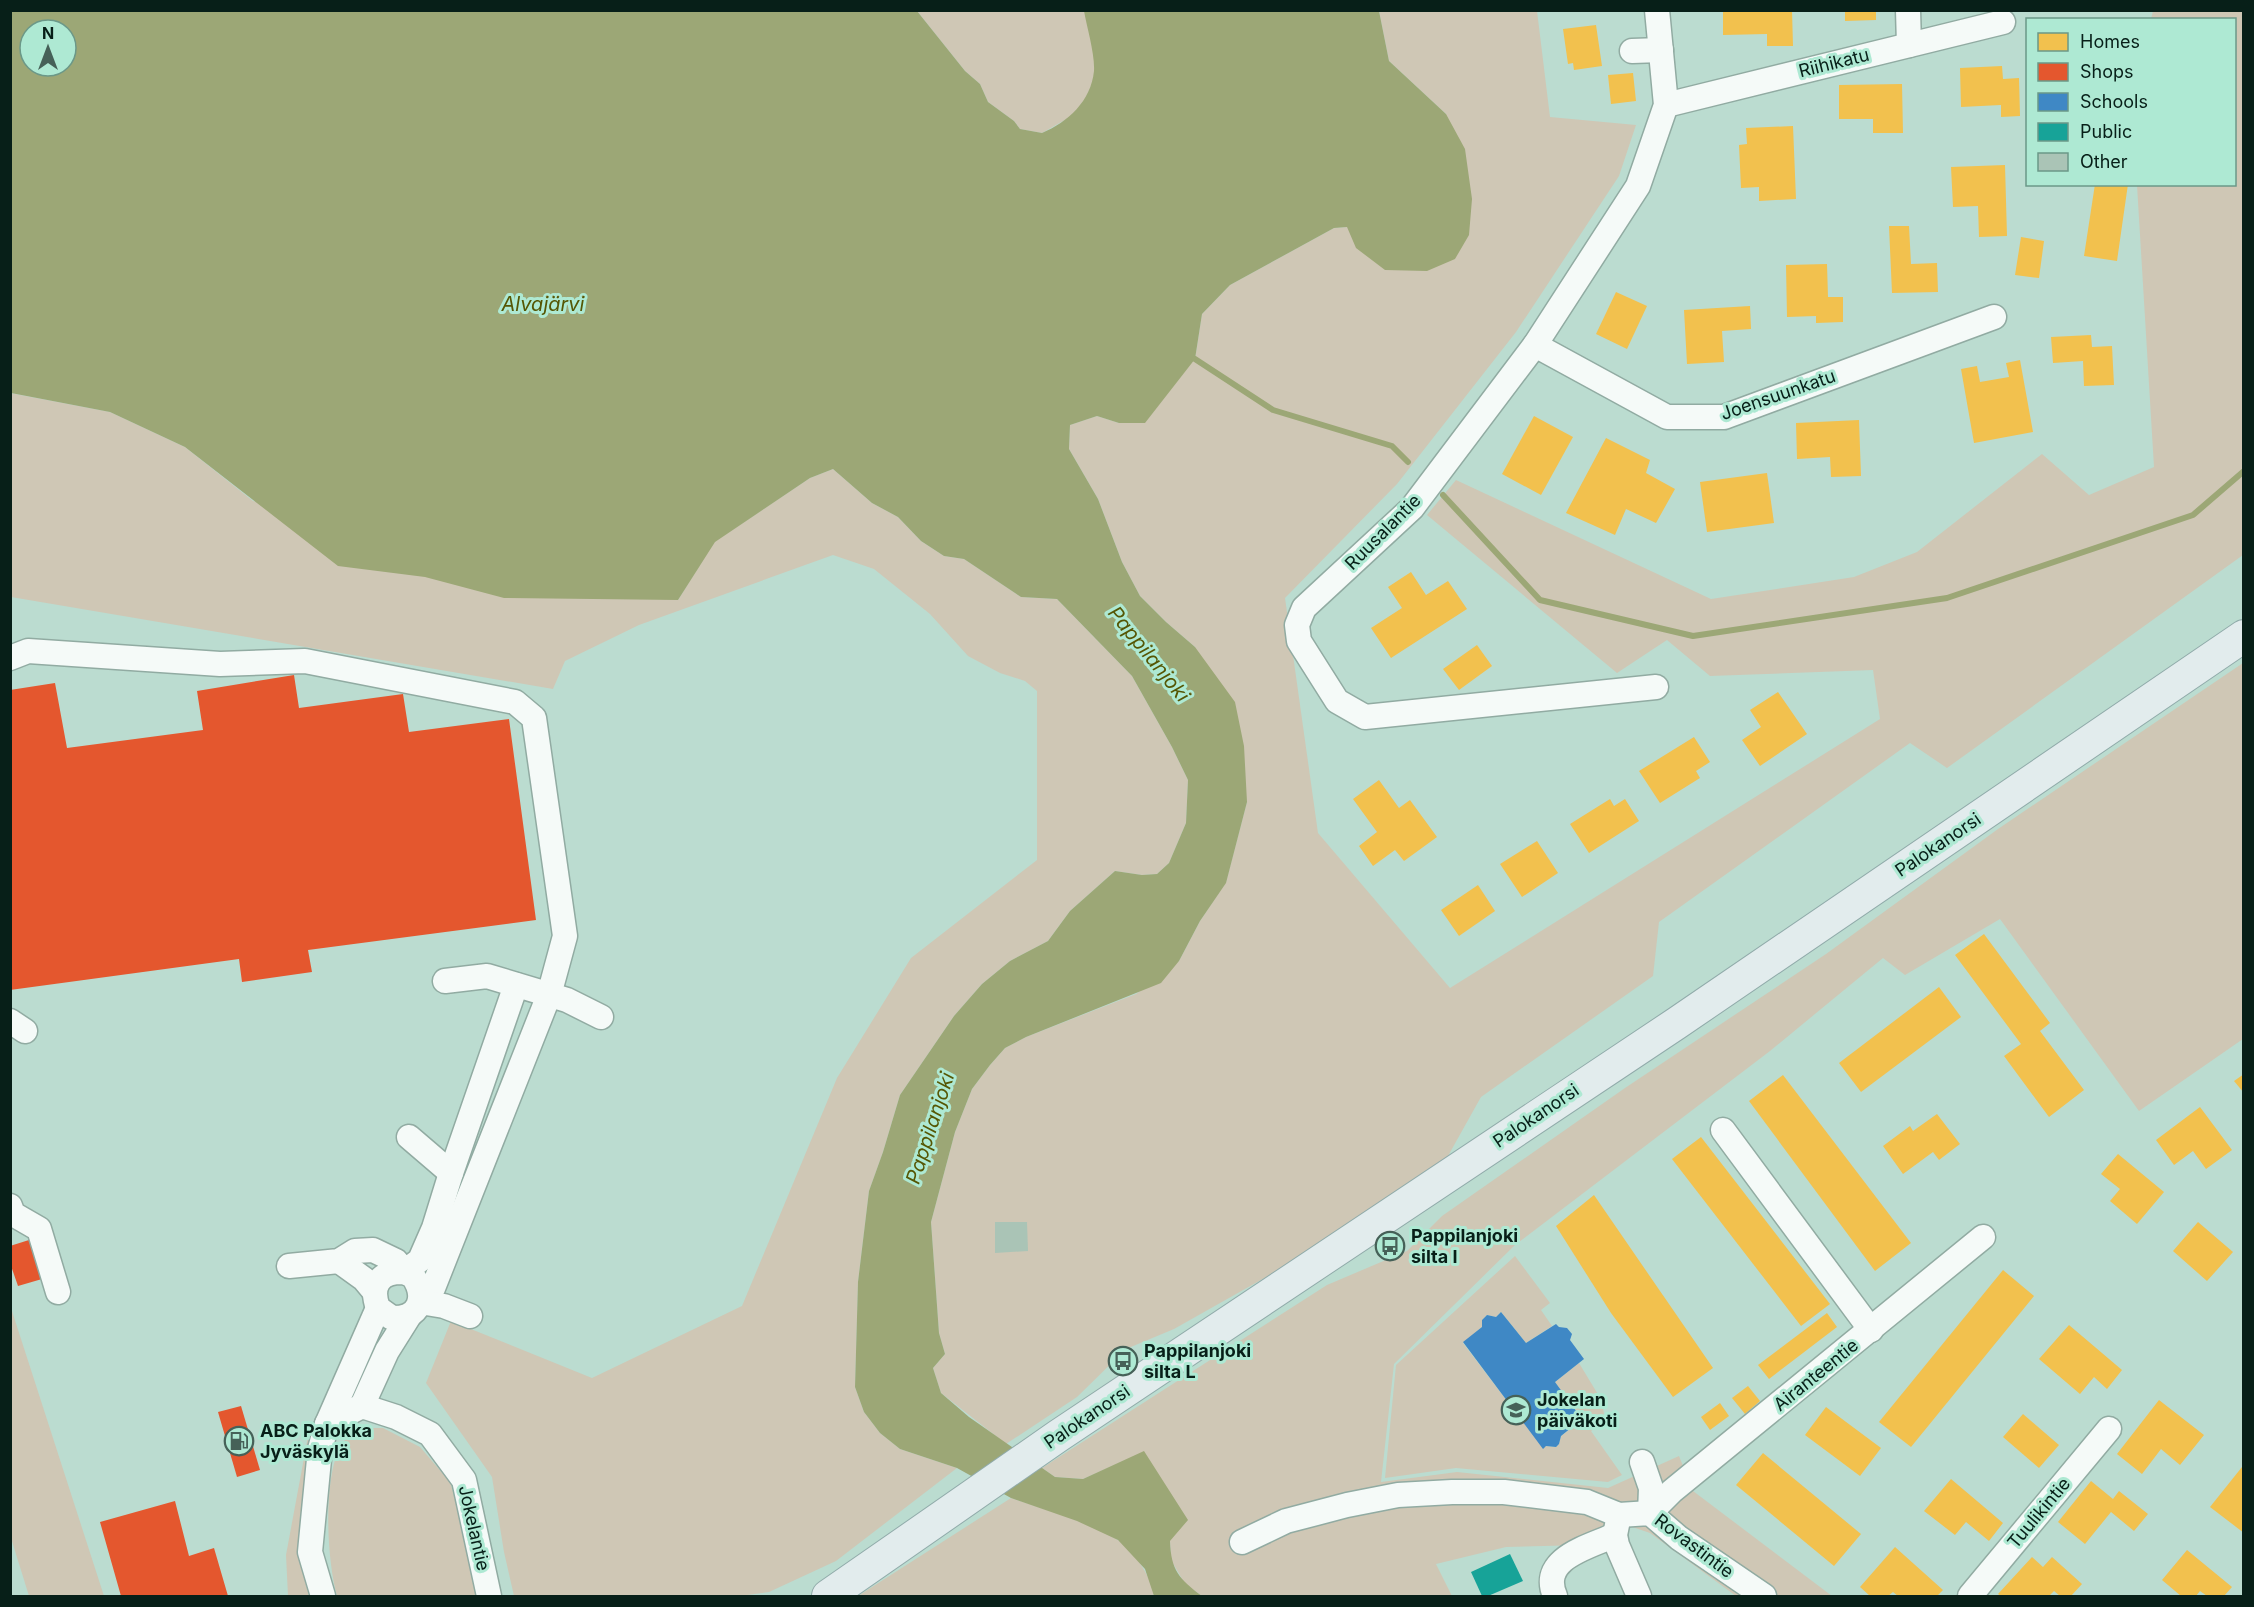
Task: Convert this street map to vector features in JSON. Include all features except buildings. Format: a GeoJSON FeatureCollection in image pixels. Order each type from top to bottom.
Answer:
{"type":"FeatureCollection","features":[{"type":"Feature","properties":{"kind":"main road","name":"Palokanorsi"},"geometry":{"type":"LineString","coordinates":[[828,1596],[1058,1436],[1687,1016],[2244,636]]}},
{"type":"Feature","properties":{"kind":"street","name":"Ruusalantie"},"geometry":{"type":"LineString","coordinates":[[1656,687],[1365,717],[1337,701],[1299,641],[1297,625],[1304,608],[1412,508],[1535,345],[1638,186],[1666,105],[1658,10]]}},
{"type":"Feature","properties":{"kind":"street"},"geometry":{"type":"LineString","coordinates":[[1908,10],[1909,45]]}},
{"type":"Feature","properties":{"kind":"street","name":"Riihikatu"},"geometry":{"type":"LineString","coordinates":[[1666,105],[2003,22]]}},
{"type":"Feature","properties":{"kind":"street"},"geometry":{"type":"LineString","coordinates":[[1632,51],[1661,51]]}},
{"type":"Feature","properties":{"kind":"street","name":"Joensuunkatu"},"geometry":{"type":"LineString","coordinates":[[1535,345],[1667,417],[1724,417],[1994,317]]}},
{"type":"Feature","properties":{"kind":"street"},"geometry":{"type":"LineString","coordinates":[[10,658],[28,651],[220,664],[305,661],[515,702],[534,718],[565,936],[549,995],[434,1287],[415,1309],[387,1350],[362,1406],[327,1424]]}},
{"type":"Feature","properties":{"kind":"street"},"geometry":{"type":"LineString","coordinates":[[445,981],[487,976],[567,1000],[601,1017]]}},
{"type":"Feature","properties":{"kind":"street"},"geometry":{"type":"LineString","coordinates":[[404,1272],[420,1260],[434,1228],[516,985]]}},
{"type":"Feature","properties":{"kind":"street"},"geometry":{"type":"LineString","coordinates":[[1722,1130],[1871,1330]]}},
{"type":"Feature","properties":{"kind":"street"},"geometry":{"type":"LineString","coordinates":[[409,1137],[451,1173]]}},
{"type":"Feature","properties":{"kind":"street"},"geometry":{"type":"LineString","coordinates":[[10,1206],[13,1214],[39,1229],[58,1292]]}},
{"type":"Feature","properties":{"kind":"street","name":"Airanteentie"},"geometry":{"type":"LineString","coordinates":[[1650,1513],[1672,1491],[1983,1238]]}},
{"type":"Feature","properties":{"kind":"street"},"geometry":{"type":"LineString","coordinates":[[289,1266],[339,1261],[355,1251],[373,1250],[396,1261],[404,1272]]}},
{"type":"Feature","properties":{"kind":"street"},"geometry":{"type":"LineString","coordinates":[[339,1261],[364,1279],[384,1314],[392,1318],[415,1309],[444,1306],[471,1316]]}},
{"type":"Feature","properties":{"kind":"street"},"geometry":{"type":"LineString","coordinates":[[323,1596],[310,1552],[320,1449],[327,1424],[376,1300],[377,1283],[385,1275],[394,1272],[404,1272],[413,1276],[421,1292],[415,1309]]}},
{"type":"Feature","properties":{"kind":"street","name":"Jokelantie"},"geometry":{"type":"LineString","coordinates":[[362,1406],[396,1417],[430,1434],[464,1480],[489,1596]]}},
{"type":"Feature","properties":{"kind":"street","name":"Tuulikintie"},"geometry":{"type":"LineString","coordinates":[[1970,1596],[2109,1429]]}},
{"type":"Feature","properties":{"kind":"street"},"geometry":{"type":"LineString","coordinates":[[1642,1462],[1651,1488],[1650,1513]]}},
{"type":"Feature","properties":{"kind":"street"},"geometry":{"type":"LineString","coordinates":[[1242,1542],[1286,1521],[1347,1505],[1398,1496],[1452,1492],[1504,1492],[1587,1502],[1617,1525]]}},
{"type":"Feature","properties":{"kind":"street","name":"Rovastintie"},"geometry":{"type":"LineString","coordinates":[[1617,1525],[1650,1513],[1679,1538],[1764,1596]]}},
{"type":"Feature","properties":{"kind":"street"},"geometry":{"type":"LineString","coordinates":[[1555,1596],[1551,1587],[1554,1570],[1564,1558],[1617,1525]]}},
{"type":"Feature","properties":{"kind":"street"},"geometry":{"type":"LineString","coordinates":[[1617,1525],[1617,1545],[1639,1596]]}},
{"type":"Feature","properties":{"kind":"shaded area"},"geometry":{"type":"Polygon","coordinates":[[[917,11],[1105,11],[1109,45],[1086,98],[1072,116],[1042,133],[1020,129],[1014,121],[988,102],[980,84],[965,71],[917,11]]]}},
{"type":"Feature","properties":{"kind":"shaded area"},"geometry":{"type":"Polygon","coordinates":[[[1379,11],[1537,11],[1550,117],[1636,125],[1619,176],[1516,332],[1397,484],[1285,598],[1318,833],[1450,988],[1880,719],[1873,670],[1710,676],[1667,640],[1617,673],[1427,515],[1456,480],[1711,599],[1854,577],[1917,552],[2042,454],[2089,495],[2154,467],[2137,186],[2236,186],[2236,18],[2151,18],[2153,11],[2243,11],[2243,555],[1947,768],[1910,743],[1659,922],[1653,976],[1481,1097],[1448,1156],[1293,1262],[1174,1329],[1126,1349],[1077,1397],[1006,1444],[941,1393],[933,1368],[945,1354],[939,1333],[931,1222],[955,1132],[972,1089],[1005,1048],[1026,1037],[1136,994],[1179,961],[1200,921],[1226,882],[1247,802],[1195,647],[1140,596],[1122,562],[1098,499],[1069,449],[1070,425],[1097,416],[1119,423],[1195,359],[1202,314],[1230,285],[1334,228],[1347,227],[1446,114],[1389,61],[1379,11]]]}},
{"type":"Feature","properties":{"kind":"shaded area"},"geometry":{"type":"Polygon","coordinates":[[[10,393],[110,412],[185,447],[253,501],[678,600],[714,542],[810,478],[833,469],[872,503],[898,517],[921,541],[944,556],[964,559],[1021,597],[1057,599],[1132,676],[1188,780],[1186,823],[1169,863],[1157,874],[1142,875],[1115,871],[1070,911],[1048,941],[1010,961],[982,984],[954,1016],[900,1095],[869,1191],[858,1282],[855,1387],[864,1412],[880,1433],[900,1449],[957,1468],[836,1561],[769,1592],[740,1596],[514,1596],[504,1552],[492,1477],[426,1383],[451,1321],[592,1378],[742,1306],[837,1078],[911,958],[1037,860],[1037,691],[1025,681],[1000,673],[968,656],[930,614],[874,569],[833,555],[639,625],[565,661],[553,689],[11,597],[10,393]]]}},
{"type":"Feature","properties":{"kind":"shaded area"},"geometry":{"type":"Polygon","coordinates":[[[2243,663],[2243,1039],[2139,1111],[2000,919],[1905,975],[1883,958],[1770,1051],[1515,1245],[1394,1364],[1381,1482],[1457,1472],[1608,1488],[1679,1456],[1693,1491],[1832,1596],[1736,1596],[1650,1533],[1612,1520],[1610,1532],[1582,1545],[1506,1547],[1436,1564],[1452,1596],[1202,1596],[1185,1584],[1171,1560],[1170,1541],[1144,1452],[1083,1479],[1055,1477],[1042,1468],[1327,1285],[1407,1251],[1442,1216],[1625,1088],[1826,954],[1998,829],[2243,663]]]}},
{"type":"Feature","properties":{"kind":"shaded area"},"geometry":{"type":"Polygon","coordinates":[[[1515,1256],[1550,1303],[1541,1310],[1552,1326],[1526,1343],[1501,1312],[1496,1317],[1487,1315],[1482,1320],[1482,1327],[1463,1343],[1543,1448],[1556,1447],[1561,1436],[1582,1420],[1555,1382],[1579,1363],[1602,1401],[1605,1421],[1591,1431],[1622,1475],[1608,1482],[1456,1468],[1385,1478],[1396,1365],[1515,1256]]]}},
{"type":"Feature","properties":{"kind":"shaded area"},"geometry":{"type":"Polygon","coordinates":[[[10,1308],[104,1596],[29,1596],[11,1538],[10,1308]]]}},
{"type":"Feature","properties":{"kind":"shaded area"},"geometry":{"type":"Polygon","coordinates":[[[357,1428],[383,1428],[420,1447],[450,1482],[468,1541],[476,1596],[337,1596],[329,1543],[331,1482],[340,1446],[357,1428]]]}},
{"type":"Feature","properties":{"kind":"shaded area"},"geometry":{"type":"Polygon","coordinates":[[[309,1431],[299,1556],[309,1596],[288,1596],[286,1555],[309,1431]]]}},
{"type":"Feature","properties":{"kind":"shaded area"},"geometry":{"type":"Polygon","coordinates":[[[1011,1498],[1078,1521],[1122,1543],[1141,1564],[1150,1581],[1154,1596],[858,1596],[1011,1498]]]}},
{"type":"Feature","properties":{"kind":"water","name":"Alvajärvi"},"geometry":{"type":"Polygon","coordinates":[[[10,11],[917,11],[965,71],[980,84],[988,102],[1014,121],[1020,129],[1042,133],[1061,123],[1077,109],[1092,82],[1093,57],[1084,11],[1379,11],[1389,61],[1446,114],[1465,149],[1472,199],[1469,235],[1455,259],[1427,271],[1385,270],[1356,248],[1347,227],[1334,228],[1230,285],[1202,314],[1195,359],[1145,423],[1119,423],[1097,416],[1070,425],[1069,449],[1098,499],[1122,562],[1140,596],[1195,647],[1235,702],[1244,746],[1247,802],[1226,883],[1200,921],[1179,961],[1161,983],[1026,1037],[1005,1048],[990,1065],[972,1089],[955,1132],[931,1222],[939,1333],[945,1354],[933,1368],[941,1393],[969,1417],[1055,1477],[1083,1479],[1144,1451],[1188,1520],[1170,1541],[1174,1567],[1182,1579],[1202,1596],[1154,1596],[1145,1569],[1118,1540],[1077,1521],[1011,1498],[957,1468],[900,1449],[880,1433],[864,1412],[855,1387],[858,1282],[869,1191],[900,1095],[954,1016],[982,984],[1010,961],[1048,941],[1070,911],[1115,871],[1142,875],[1157,874],[1169,863],[1186,823],[1188,780],[1132,676],[1057,599],[1021,597],[964,559],[944,556],[921,541],[898,517],[872,503],[833,469],[810,478],[715,542],[678,600],[504,598],[425,577],[338,566],[185,447],[110,412],[11,393],[10,11]]]}},
{"type":"Feature","properties":{"kind":"waterway"},"geometry":{"type":"LineString","coordinates":[[1195,359],[1273,410],[1392,446],[1408,462]]}},
{"type":"Feature","properties":{"kind":"waterway"},"geometry":{"type":"LineString","coordinates":[[1443,495],[1540,600],[1693,636],[1947,598],[2193,515],[2244,471]]}},
{"type":"Feature","properties":{"kind":"place","name":"Pappilanjoki silta I"},"geometry":{"type":"Point","coordinates":[1390,1246]}},
{"type":"Feature","properties":{"kind":"place","name":"Pappilanjoki silta L"},"geometry":{"type":"Point","coordinates":[1123,1361]}},
{"type":"Feature","properties":{"kind":"place","name":"Jokelan päiväkoti"},"geometry":{"type":"Point","coordinates":[1516,1410]}},
{"type":"Feature","properties":{"kind":"place","name":"ABC Palokka Jyväskylä"},"geometry":{"type":"Point","coordinates":[239,1441]}},
{"type":"Feature","properties":{"kind":"water label","name":"Pappilanjoki"},"geometry":{"type":"Point","coordinates":[1149,654]}},
{"type":"Feature","properties":{"kind":"water label","name":"Pappilanjoki"},"geometry":{"type":"Point","coordinates":[930,1128]}}]}
